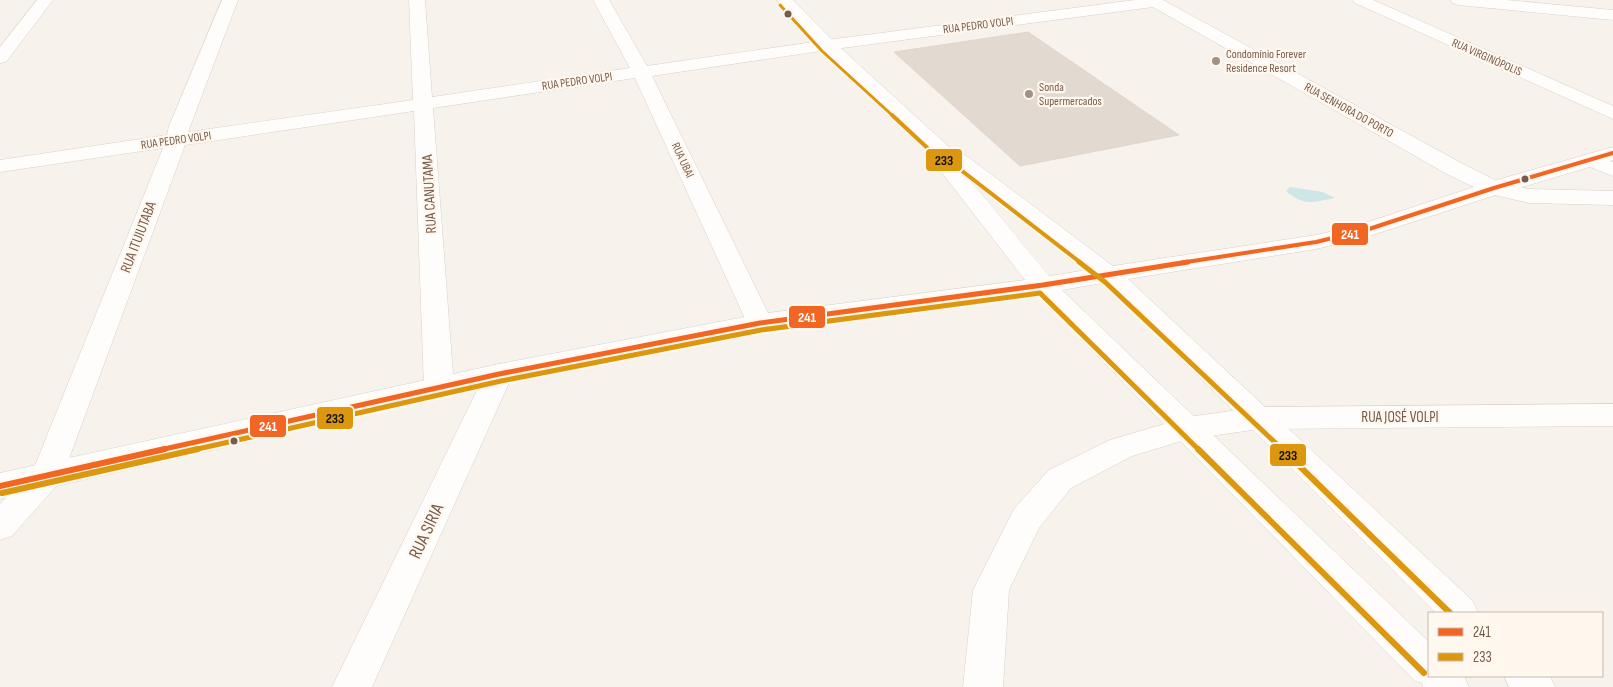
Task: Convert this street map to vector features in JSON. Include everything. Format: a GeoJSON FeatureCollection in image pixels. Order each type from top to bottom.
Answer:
{"type":"FeatureCollection","features":[{"type":"Feature","properties":{"kind":"street"},"geometry":{"type":"LineString","coordinates":[[0,58],[45,0]]}},
{"type":"Feature","properties":{"kind":"street","name":"RUA ITUIUTABA"},"geometry":{"type":"LineString","coordinates":[[47,475],[176,140],[179,126],[230,0]]}},
{"type":"Feature","properties":{"kind":"street","name":"RUA CANUTAMA"},"geometry":{"type":"LineString","coordinates":[[417,0],[439,388]]}},
{"type":"Feature","properties":{"kind":"street","name":"RUA UBAI"},"geometry":{"type":"LineString","coordinates":[[601,0],[641,72],[760,323]]}},
{"type":"Feature","properties":{"kind":"street"},"geometry":{"type":"LineString","coordinates":[[784,0],[827,45],[941,150],[961,161],[1110,276],[1260,418],[1459,612]]}},
{"type":"Feature","properties":{"kind":"street","name":"RUA VIRGINÓPOLIS"},"geometry":{"type":"LineString","coordinates":[[1360,0],[1613,113]]}},
{"type":"Feature","properties":{"kind":"street"},"geometry":{"type":"LineString","coordinates":[[1458,0],[1613,15]]}},
{"type":"Feature","properties":{"kind":"street","name":"RUA PEDRO VOLPI"},"geometry":{"type":"LineString","coordinates":[[0,166],[827,45],[1154,1]]}},
{"type":"Feature","properties":{"kind":"street","name":"RUA SENHORA DO PORTO"},"geometry":{"type":"LineString","coordinates":[[1154,1],[1455,169],[1494,188],[1529,196],[1613,198]]}},
{"type":"Feature","properties":{"kind":"street"},"geometry":{"type":"LineString","coordinates":[[941,150],[946,166],[1043,285],[1428,667]]}},
{"type":"Feature","properties":{"kind":"street"},"geometry":{"type":"LineString","coordinates":[[0,486],[499,374],[760,323],[1110,276],[1333,238],[1366,230],[1494,188],[1613,153]]}},
{"type":"Feature","properties":{"kind":"street"},"geometry":{"type":"LineString","coordinates":[[1589,160],[1613,170]]}},
{"type":"Feature","properties":{"kind":"street","name":"RUA SIRIA"},"geometry":{"type":"LineString","coordinates":[[352,687],[499,374]]}},
{"type":"Feature","properties":{"kind":"street","name":"RUA JOSÉ VOLPI"},"geometry":{"type":"LineString","coordinates":[[983,687],[991,590],[1026,519],[1060,479],[1121,448],[1188,428],[1260,418],[1613,415]]}},
{"type":"Feature","properties":{"kind":"street"},"geometry":{"type":"LineString","coordinates":[[0,526],[47,475]]}},
{"type":"Feature","properties":{"kind":"street"},"geometry":{"type":"LineString","coordinates":[[1439,677],[1449,687]]}},
{"type":"Feature","properties":{"kind":"street"},"geometry":{"type":"LineString","coordinates":[[1525,677],[1535,687]]}},
{"type":"Feature","properties":{"kind":"water"},"geometry":{"type":"Polygon","coordinates":[[[1290,187],[1323,192],[1335,198],[1315,202],[1304,201],[1286,191],[1290,187]]]}},
{"type":"Feature","properties":{"kind":"building","name":"Sonda Supermercados"},"geometry":{"type":"Polygon","coordinates":[[[1028,32],[1179,135],[1020,166],[894,52],[1028,32]]]}},
{"type":"Feature","properties":{"kind":"transit line","name":"233"},"geometry":{"type":"LineString","coordinates":[[780,5],[822,51],[936,156],[957,167],[1105,282],[1255,423],[1449,612]]}},
{"type":"Feature","properties":{"kind":"transit line","name":"241"},"geometry":{"type":"LineString","coordinates":[[0,486],[499,374],[760,323],[1043,285],[1316,242],[1366,230],[1494,188],[1613,153]]}},
{"type":"Feature","properties":{"kind":"transit line","name":"233"},"geometry":{"type":"LineString","coordinates":[[2,493],[501,381],[761,330],[1040,293],[1424,673]]}},
{"type":"Feature","properties":{"kind":"place","name":"Condomínio Forever Residence Resort"},"geometry":{"type":"Point","coordinates":[1216,61]}},
{"type":"Feature","properties":{"kind":"place","name":"Sonda Supermercados"},"geometry":{"type":"Point","coordinates":[1029,94]}}]}
